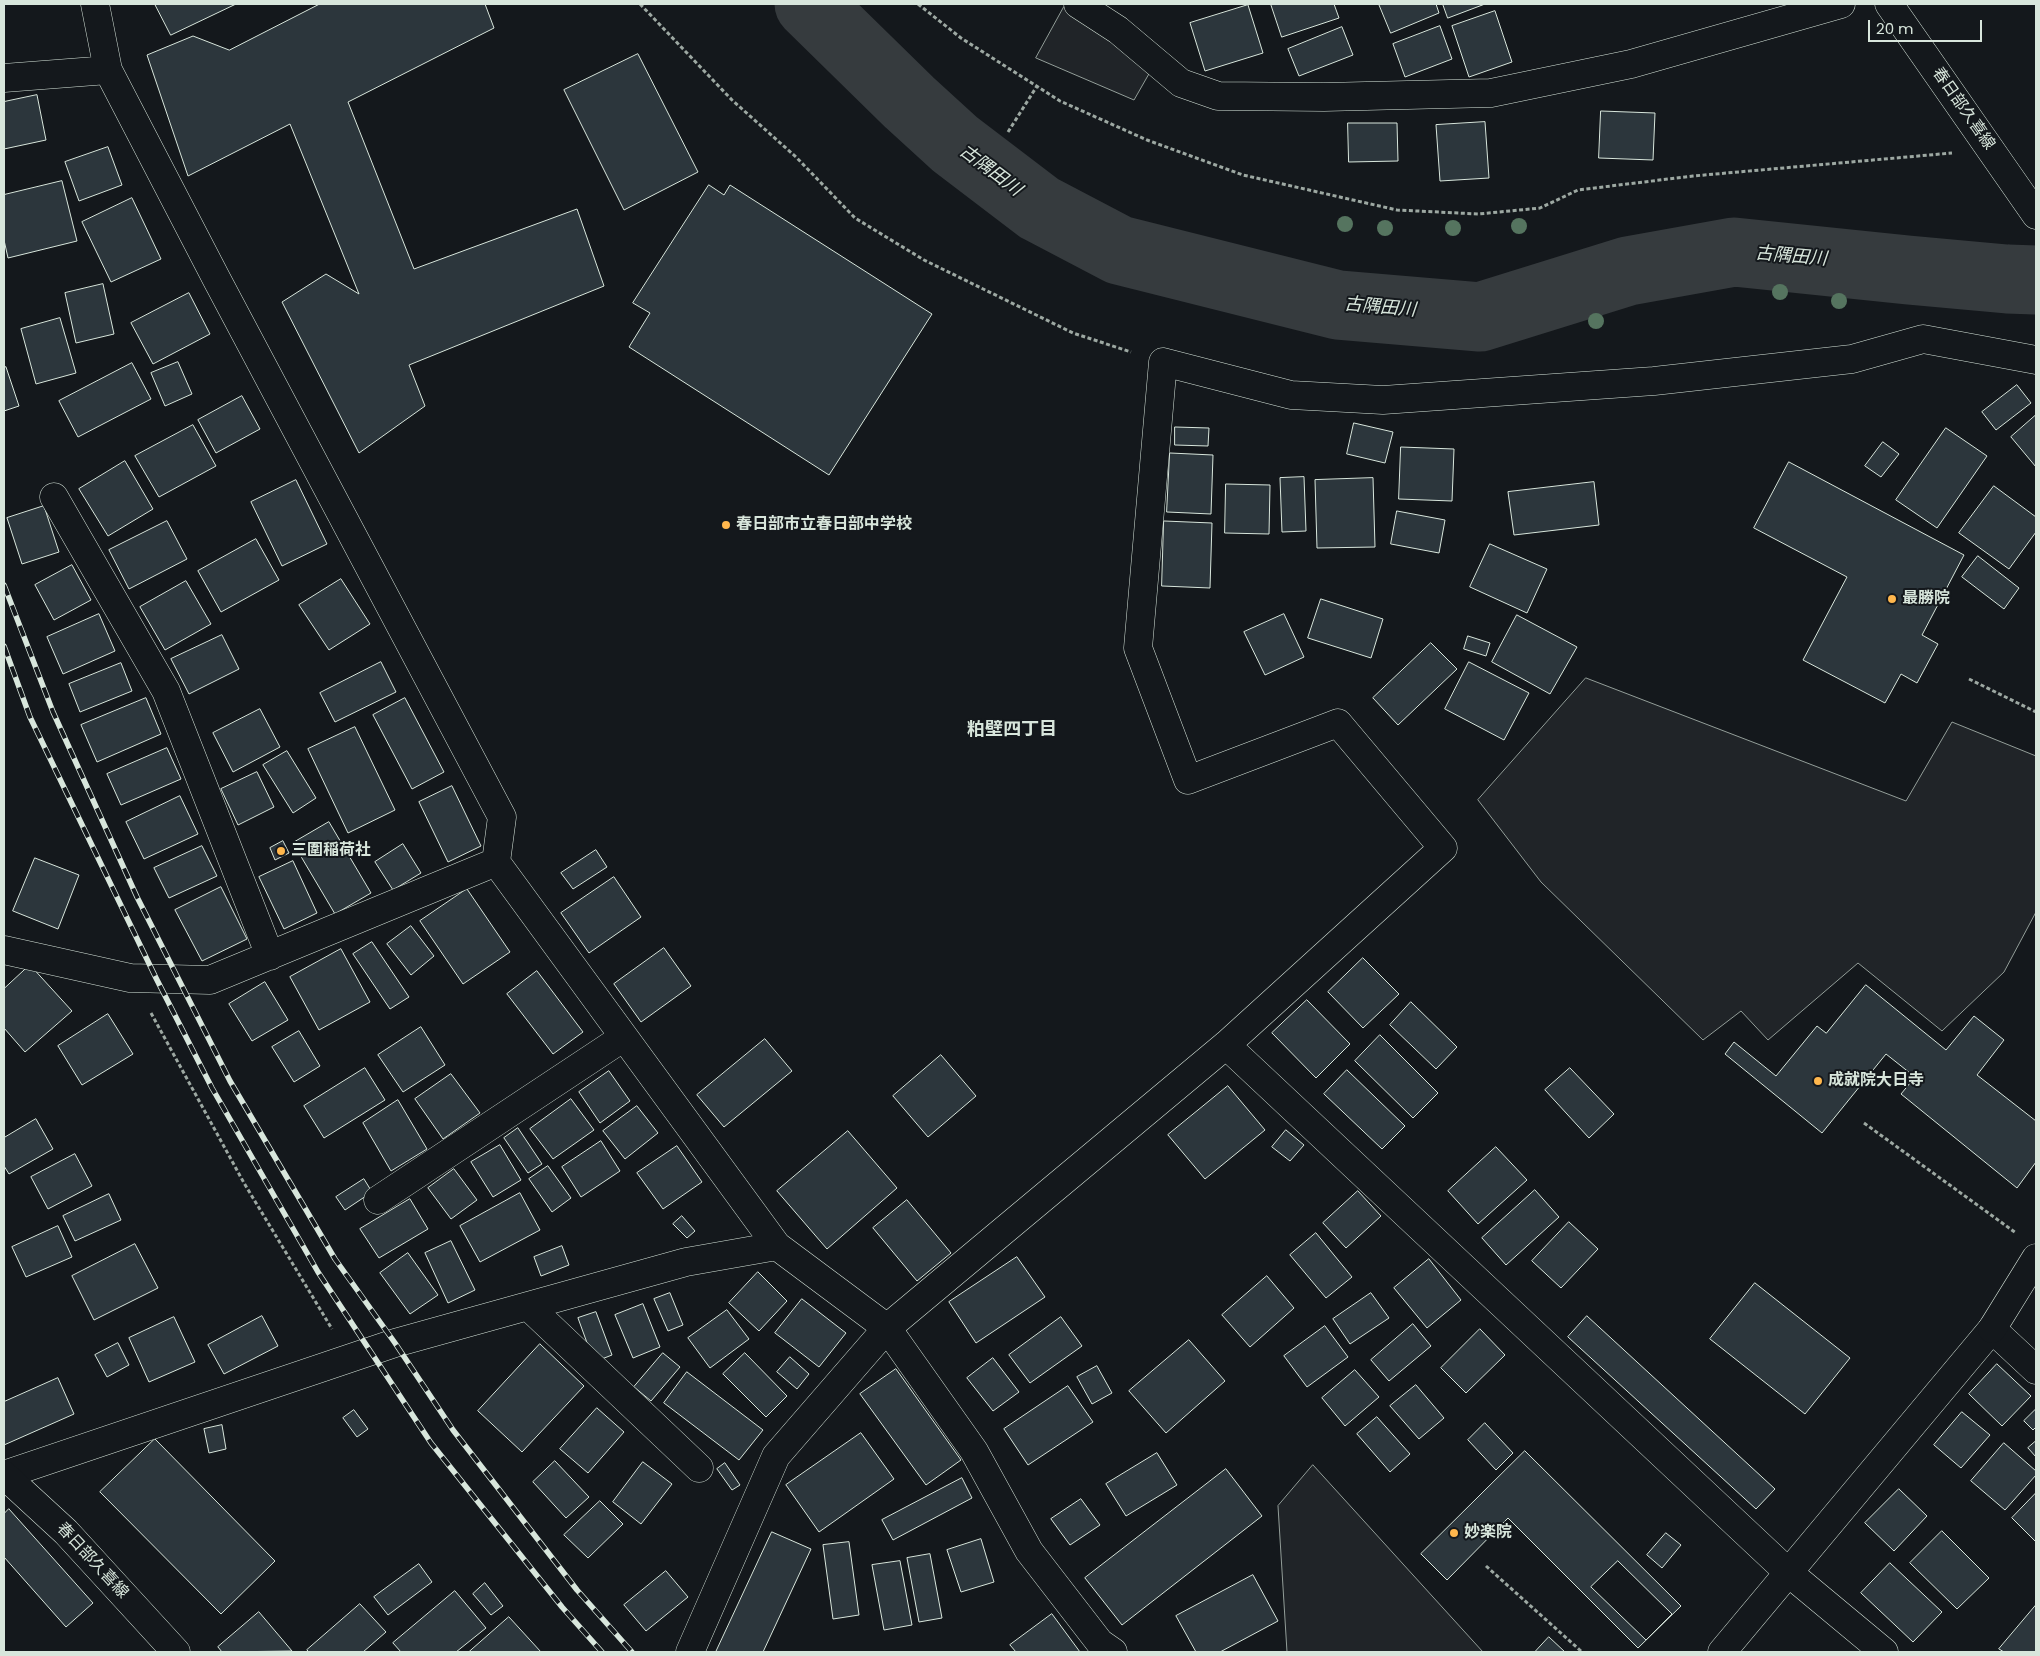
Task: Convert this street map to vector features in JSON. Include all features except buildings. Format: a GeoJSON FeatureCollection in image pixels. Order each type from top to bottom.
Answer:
{"type":"FeatureCollection","features":[{"type":"Feature","properties":{"kind":"street"},"geometry":{"type":"LineString","coordinates":[[95,4],[108,70],[229,304],[502,817],[496,862],[777,1246],[887,1328],[974,1451],[1029,1550],[1100,1643],[1113,1652]]}},
{"type":"Feature","properties":{"kind":"street"},"geometry":{"type":"LineString","coordinates":[[1078,4],[1118,30],[1182,83],[1218,96],[1324,97],[1491,93],[1631,64],[1841,4]]}},
{"type":"Feature","properties":{"kind":"street","name":"春日部久喜線"},"geometry":{"type":"LineString","coordinates":[[1889,4],[2029,205]]}},
{"type":"Feature","properties":{"kind":"street"},"geometry":{"type":"LineString","coordinates":[[4,78],[108,70]]}},
{"type":"Feature","properties":{"kind":"street"},"geometry":{"type":"LineString","coordinates":[[690,1652],[776,1456],[887,1328],[1226,1045],[1443,848],[1338,723],[1188,780],[1138,648],[1163,362],[1291,395],[1383,400],[1654,381],[1852,359],[1923,339],[2036,360]]}},
{"type":"Feature","properties":{"kind":"street"},"geometry":{"type":"LineString","coordinates":[[54,497],[166,692],[270,956]]}},
{"type":"Feature","properties":{"kind":"street"},"geometry":{"type":"LineString","coordinates":[[4,950],[131,978],[210,980],[496,862]]}},
{"type":"Feature","properties":{"kind":"street"},"geometry":{"type":"LineString","coordinates":[[378,1200],[624,1037]]}},
{"type":"Feature","properties":{"kind":"street"},"geometry":{"type":"LineString","coordinates":[[1226,1045],[1789,1573],[1884,1652]]}},
{"type":"Feature","properties":{"kind":"street"},"geometry":{"type":"LineString","coordinates":[[4,1475],[350,1360],[395,1343],[686,1262],[777,1246]]}},
{"type":"Feature","properties":{"kind":"street"},"geometry":{"type":"LineString","coordinates":[[1722,1652],[1992,1329],[2036,1258]]}},
{"type":"Feature","properties":{"kind":"street"},"geometry":{"type":"LineString","coordinates":[[528,1306],[698,1468]]}},
{"type":"Feature","properties":{"kind":"street"},"geometry":{"type":"LineString","coordinates":[[1992,1329],[2036,1370]]}},
{"type":"Feature","properties":{"kind":"street","name":"春日部久喜線"},"geometry":{"type":"LineString","coordinates":[[4,1475],[66,1532],[176,1652]]}},
{"type":"Feature","properties":{"kind":"path"},"geometry":{"type":"LineString","coordinates":[[640,4],[732,100],[796,157],[855,218],[924,260],[1072,333],[1163,362]]}},
{"type":"Feature","properties":{"kind":"path"},"geometry":{"type":"LineString","coordinates":[[918,4],[960,38],[1060,101],[1147,140],[1243,175],[1397,210],[1478,214],[1540,208],[1578,190],[1712,174],[1991,150]]}},
{"type":"Feature","properties":{"kind":"path"},"geometry":{"type":"LineString","coordinates":[[1008,132],[1037,86]]}},
{"type":"Feature","properties":{"kind":"path"},"geometry":{"type":"LineString","coordinates":[[1969,680],[2036,712]]}},
{"type":"Feature","properties":{"kind":"path"},"geometry":{"type":"LineString","coordinates":[[131,978],[244,1183],[350,1360]]}},
{"type":"Feature","properties":{"kind":"path"},"geometry":{"type":"LineString","coordinates":[[1864,1123],[2017,1233]]}},
{"type":"Feature","properties":{"kind":"path"},"geometry":{"type":"LineString","coordinates":[[1486,1566],[1582,1652]]}},
{"type":"Feature","properties":{"kind":"shaded area"},"geometry":{"type":"Polygon","coordinates":[[[1064,7],[1106,32],[1150,72],[1134,100],[1036,58],[1064,7]]]}},
{"type":"Feature","properties":{"kind":"shaded area"},"geometry":{"type":"Polygon","coordinates":[[[1586,678],[1906,801],[1952,722],[2036,756],[2036,912],[2004,972],[1942,1031],[1858,963],[1768,1040],[1741,1011],[1703,1040],[1541,882],[1478,800],[1586,678]]]}},
{"type":"Feature","properties":{"kind":"shaded area"},"geometry":{"type":"Polygon","coordinates":[[[1313,1465],[1483,1652],[1287,1652],[1278,1506],[1313,1465]]]}},
{"type":"Feature","properties":{"kind":"waterway","name":"古隅田川"},"geometry":{"type":"LineString","coordinates":[[809,4],[909,102],[955,144],[1039,208],[1119,250],[1338,305],[1480,317],[1628,271],[1734,252],[1908,270],[2036,280]]}},
{"type":"Feature","properties":{"kind":"railway"},"geometry":{"type":"LineString","coordinates":[[4,585],[53,712],[137,897],[230,1081],[335,1259],[395,1343],[453,1430],[577,1590],[632,1652]]}},
{"type":"Feature","properties":{"kind":"railway"},"geometry":{"type":"LineString","coordinates":[[4,646],[30,717],[156,978],[212,1088],[318,1272],[431,1443],[562,1607],[602,1652]]}},
{"type":"Feature","properties":{"kind":"place","name":"春日部市立春日部中学校"},"geometry":{"type":"Point","coordinates":[726,525]}},
{"type":"Feature","properties":{"kind":"place","name":"最勝院"},"geometry":{"type":"Point","coordinates":[1892,599]}},
{"type":"Feature","properties":{"kind":"place","name":"三圍稲荷社"},"geometry":{"type":"Point","coordinates":[281,851]}},
{"type":"Feature","properties":{"kind":"place","name":"成就院大日寺"},"geometry":{"type":"Point","coordinates":[1818,1081]}},
{"type":"Feature","properties":{"kind":"place","name":"妙楽院"},"geometry":{"type":"Point","coordinates":[1454,1533]}},
{"type":"Feature","properties":{"kind":"district","name":"粕壁四丁目"},"geometry":{"type":"Point","coordinates":[1012,730]}}]}
